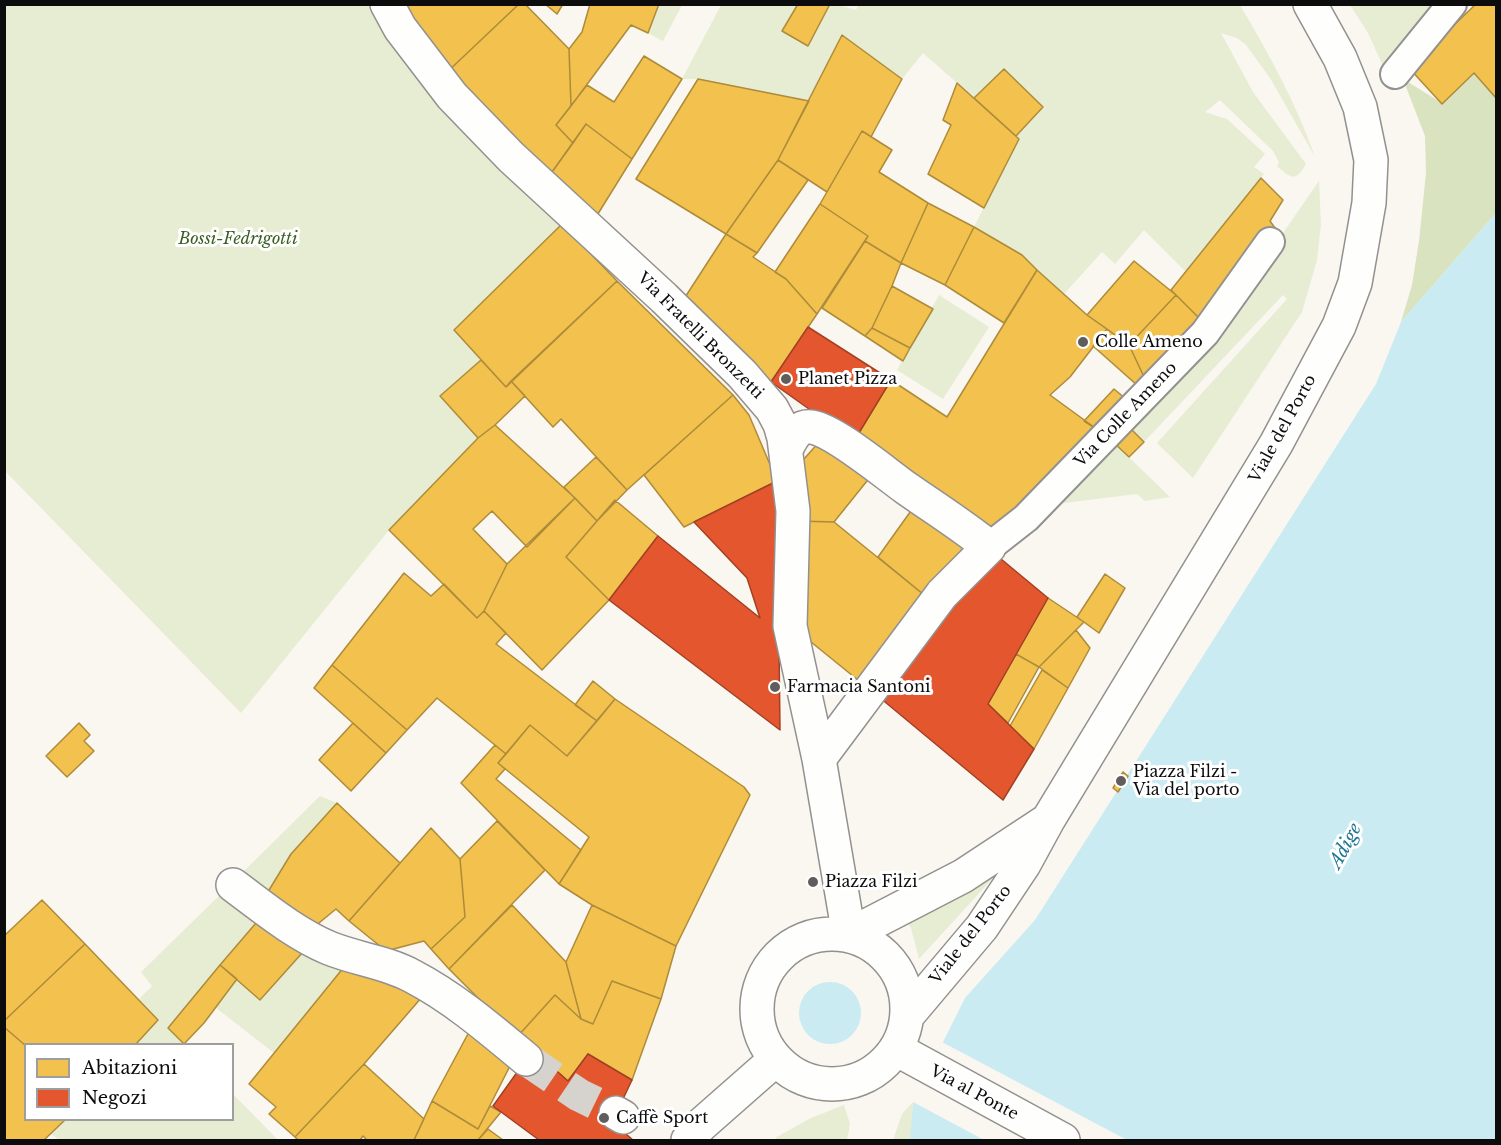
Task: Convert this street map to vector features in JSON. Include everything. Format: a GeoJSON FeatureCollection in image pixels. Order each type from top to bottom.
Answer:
{"type":"FeatureCollection","features":[{"type":"Feature","properties":{"kind":"street","name":"Via Fratelli Bronzetti"},"geometry":{"type":"LineString","coordinates":[[387,4],[400,28],[452,96],[511,157],[664,298],[742,374],[772,409],[780,424],[786,449],[793,511],[790,626],[819,759]]}},
{"type":"Feature","properties":{"kind":"street","name":"Viale del Porto"},"geometry":{"type":"LineString","coordinates":[[907,1016],[982,927],[1024,864],[1048,820],[1276,444],[1339,326],[1355,283],[1369,203],[1371,160],[1360,107],[1341,58],[1310,4]]}},
{"type":"Feature","properties":{"kind":"street"},"geometry":{"type":"LineString","coordinates":[[786,449],[799,429],[811,427],[825,432],[989,547]]}},
{"type":"Feature","properties":{"kind":"street","name":"Via Colle Ameno"},"geometry":{"type":"LineString","coordinates":[[819,759],[942,594],[989,547]]}},
{"type":"Feature","properties":{"kind":"street"},"geometry":{"type":"LineString","coordinates":[[819,759],[849,935]]}},
{"type":"Feature","properties":{"kind":"street","name":"Viale del Porto"},"geometry":{"type":"LineString","coordinates":[[849,935],[963,876],[1048,820]]}},
{"type":"Feature","properties":{"kind":"street"},"geometry":{"type":"LineString","coordinates":[[233,885],[304,937],[332,949],[375,961],[423,982],[475,1016],[526,1059]]}},
{"type":"Feature","properties":{"kind":"street"},"geometry":{"type":"LineString","coordinates":[[826,934],[849,935],[870,944],[886,957],[899,974],[906,994],[907,1016],[904,1034],[907,1055],[857,1080],[836,1084],[815,1082],[794,1074],[776,1059],[763,1039],[757,1017],[759,992],[767,971],[782,952],[803,940],[826,934]]}},
{"type":"Feature","properties":{"kind":"street","name":"Via al Ponte"},"geometry":{"type":"LineString","coordinates":[[907,1055],[1063,1140]]}},
{"type":"Feature","properties":{"kind":"street"},"geometry":{"type":"LineString","coordinates":[[688,1140],[701,1125],[776,1059]]}},
{"type":"Feature","properties":{"kind":"lane"},"geometry":{"type":"LineString","coordinates":[[1395,74],[1452,4]]}},
{"type":"Feature","properties":{"kind":"lane","name":"Via Colle Ameno"},"geometry":{"type":"LineString","coordinates":[[989,547],[1026,518],[1205,333],[1270,242]]}},
{"type":"Feature","properties":{"kind":"green space","name":"Bossi-Fedrigotti"},"geometry":{"type":"Polygon","coordinates":[[[7,4],[377,5],[562,224],[454,329],[481,360],[440,397],[478,438],[389,530],[241,713],[5,471],[4,9],[7,4]]]}},
{"type":"Feature","properties":{"kind":"green space"},"geometry":{"type":"Polygon","coordinates":[[[859,4],[1240,5],[1281,79],[1315,157],[1270,78],[1246,45],[1237,38],[1221,33],[1253,92],[1306,164],[1299,174],[1289,176],[1277,166],[1279,162],[1273,151],[1220,100],[1205,112],[1227,119],[1265,154],[1254,167],[1264,174],[1186,272],[1144,230],[1115,264],[1102,252],[1064,294],[1022,255],[974,227],[1018,139],[1016,136],[1043,108],[1004,70],[974,98],[923,53],[902,79],[842,35],[809,101],[698,79],[682,79],[721,5],[798,5],[783,31],[808,45],[830,5],[856,10],[859,4]]]}},
{"type":"Feature","properties":{"kind":"green space"},"geometry":{"type":"Polygon","coordinates":[[[659,5],[682,5],[663,41],[648,33],[659,5]]]}},
{"type":"Feature","properties":{"kind":"green space"},"geometry":{"type":"Polygon","coordinates":[[[1350,5],[1437,5],[1383,66],[1368,33],[1350,5]]]}},
{"type":"Feature","properties":{"kind":"green space"},"geometry":{"type":"Polygon","coordinates":[[[1474,73],[1496,98],[1496,213],[1401,322],[1412,285],[1426,173],[1425,136],[1403,79],[1442,103],[1474,73]]]}},
{"type":"Feature","properties":{"kind":"green space"},"geometry":{"type":"Polygon","coordinates":[[[1319,181],[1321,224],[1317,260],[1302,312],[1193,478],[1157,443],[1287,299],[1283,295],[1144,442],[1128,426],[1274,246],[1319,181]]]}},
{"type":"Feature","properties":{"kind":"green space"},"geometry":{"type":"Polygon","coordinates":[[[939,295],[989,327],[943,399],[897,370],[939,295]]]}},
{"type":"Feature","properties":{"kind":"green space"},"geometry":{"type":"Polygon","coordinates":[[[1113,442],[1170,497],[1145,501],[1137,494],[1056,504],[1113,442]]]}},
{"type":"Feature","properties":{"kind":"green space"},"geometry":{"type":"Polygon","coordinates":[[[320,796],[337,803],[266,895],[241,874],[320,796]]]}},
{"type":"Feature","properties":{"kind":"green space"},"geometry":{"type":"Polygon","coordinates":[[[1014,855],[919,959],[911,928],[905,919],[1014,855]]]}},
{"type":"Feature","properties":{"kind":"green space"},"geometry":{"type":"Polygon","coordinates":[[[226,889],[262,916],[168,1028],[183,1043],[137,1043],[158,1020],[139,999],[152,986],[141,972],[226,889]]]}},
{"type":"Feature","properties":{"kind":"green space"},"geometry":{"type":"Polygon","coordinates":[[[303,952],[344,967],[274,1053],[215,1007],[237,979],[261,1000],[303,952]]]}},
{"type":"Feature","properties":{"kind":"green space"},"geometry":{"type":"Polygon","coordinates":[[[234,1095],[278,1140],[59,1140],[51,1134],[64,1121],[234,1121],[234,1095]]]}},
{"type":"Feature","properties":{"kind":"green space"},"geometry":{"type":"Polygon","coordinates":[[[913,1102],[960,1140],[893,1140],[902,1114],[913,1102]]]}},
{"type":"Feature","properties":{"kind":"green space"},"geometry":{"type":"Polygon","coordinates":[[[844,1105],[850,1124],[847,1140],[777,1140],[775,1138],[811,1118],[844,1105]]]}},
{"type":"Feature","properties":{"kind":"water","name":"Adige"},"geometry":{"type":"Polygon","coordinates":[[[1496,213],[1496,1140],[910,1140],[917,1062],[940,1048],[965,998],[1035,920],[1376,384],[1401,322],[1496,213]]]}},
{"type":"Feature","properties":{"kind":"water"},"geometry":{"type":"Polygon","coordinates":[[[830,982],[842,984],[852,991],[859,1001],[861,1013],[859,1025],[852,1035],[842,1042],[830,1044],[818,1042],[808,1035],[801,1025],[799,1013],[801,1001],[808,991],[818,984],[830,982]]]}},
{"type":"Feature","properties":{"kind":"pier"},"geometry":{"type":"Polygon","coordinates":[[[942,1042],[1127,1140],[984,1140],[913,1102],[917,1062],[940,1048],[942,1042]]]}},
{"type":"Feature","properties":{"kind":"building: Abitazioni"},"geometry":{"type":"Polygon","coordinates":[[[399,4],[519,4],[444,75],[399,4]]]}},
{"type":"Feature","properties":{"kind":"building: Abitazioni"},"geometry":{"type":"Polygon","coordinates":[[[519,4],[525,4],[569,49],[571,106],[556,125],[573,143],[547,179],[444,75],[519,4]]]}},
{"type":"Feature","properties":{"kind":"building: Abitazioni"},"geometry":{"type":"Polygon","coordinates":[[[545,4],[563,4],[557,14],[545,4]]]}},
{"type":"Feature","properties":{"kind":"building: Abitazioni"},"geometry":{"type":"Polygon","coordinates":[[[590,4],[659,4],[648,33],[631,25],[571,106],[569,49],[582,32],[590,4]]]}},
{"type":"Feature","properties":{"kind":"building: Abitazioni"},"geometry":{"type":"Polygon","coordinates":[[[798,4],[830,4],[808,46],[782,31],[798,4]]]}},
{"type":"Feature","properties":{"kind":"building: Abitazioni"},"geometry":{"type":"Polygon","coordinates":[[[1476,4],[1496,4],[1496,98],[1474,73],[1442,104],[1409,68],[1476,4]]]}},
{"type":"Feature","properties":{"kind":"building: Abitazioni"},"geometry":{"type":"Polygon","coordinates":[[[842,35],[902,79],[871,137],[862,131],[827,192],[778,160],[842,35]]]}},
{"type":"Feature","properties":{"kind":"building: Abitazioni"},"geometry":{"type":"Polygon","coordinates":[[[644,56],[682,79],[632,159],[586,124],[573,143],[556,125],[587,85],[614,102],[644,56]]]}},
{"type":"Feature","properties":{"kind":"building: Abitazioni"},"geometry":{"type":"Polygon","coordinates":[[[1004,69],[1043,107],[1016,136],[974,98],[1004,69]]]}},
{"type":"Feature","properties":{"kind":"building: Abitazioni"},"geometry":{"type":"Polygon","coordinates":[[[698,79],[809,101],[778,160],[726,234],[636,179],[698,79]]]}},
{"type":"Feature","properties":{"kind":"building: Abitazioni"},"geometry":{"type":"Polygon","coordinates":[[[957,83],[1019,139],[984,208],[928,174],[951,125],[943,120],[957,83]]]}},
{"type":"Feature","properties":{"kind":"building: Abitazioni"},"geometry":{"type":"Polygon","coordinates":[[[586,124],[632,159],[596,217],[547,179],[586,124]]]}},
{"type":"Feature","properties":{"kind":"building: Abitazioni"},"geometry":{"type":"Polygon","coordinates":[[[862,131],[892,150],[879,172],[928,203],[901,263],[865,241],[868,236],[820,204],[862,131]]]}},
{"type":"Feature","properties":{"kind":"building: Abitazioni"},"geometry":{"type":"Polygon","coordinates":[[[778,160],[808,180],[757,253],[726,234],[778,160]]]}},
{"type":"Feature","properties":{"kind":"building: Abitazioni"},"geometry":{"type":"Polygon","coordinates":[[[1261,178],[1283,200],[1270,221],[1275,228],[1203,322],[1171,290],[1261,178]]]}},
{"type":"Feature","properties":{"kind":"building: Abitazioni"},"geometry":{"type":"Polygon","coordinates":[[[928,203],[974,227],[945,285],[901,263],[928,203]]]}},
{"type":"Feature","properties":{"kind":"building: Abitazioni"},"geometry":{"type":"Polygon","coordinates":[[[820,204],[868,236],[817,314],[786,279],[775,272],[820,204]]]}},
{"type":"Feature","properties":{"kind":"building: Abitazioni"},"geometry":{"type":"Polygon","coordinates":[[[562,224],[617,281],[506,387],[454,330],[562,224]]]}},
{"type":"Feature","properties":{"kind":"building: Abitazioni"},"geometry":{"type":"Polygon","coordinates":[[[974,227],[1022,255],[1037,270],[1004,323],[945,285],[974,227]]]}},
{"type":"Feature","properties":{"kind":"building: Abitazioni"},"geometry":{"type":"Polygon","coordinates":[[[726,234],[757,253],[753,257],[786,279],[817,314],[771,382],[680,305],[726,234]]]}},
{"type":"Feature","properties":{"kind":"building: Abitazioni"},"geometry":{"type":"Polygon","coordinates":[[[865,241],[901,263],[872,328],[865,336],[822,308],[865,241]]]}},
{"type":"Feature","properties":{"kind":"building: Abitazioni"},"geometry":{"type":"Polygon","coordinates":[[[1134,261],[1176,295],[1129,345],[1087,315],[1134,261]]]}},
{"type":"Feature","properties":{"kind":"building: Abitazioni"},"geometry":{"type":"Polygon","coordinates":[[[1037,270],[1087,315],[1107,329],[1070,377],[1050,395],[1098,430],[989,533],[854,441],[891,380],[947,417],[1037,270]]]}},
{"type":"Feature","properties":{"kind":"building: Abitazioni"},"geometry":{"type":"Polygon","coordinates":[[[617,281],[733,395],[627,490],[561,419],[553,427],[511,381],[617,281]]]}},
{"type":"Feature","properties":{"kind":"building: Abitazioni"},"geometry":{"type":"Polygon","coordinates":[[[892,286],[933,309],[910,348],[872,328],[892,286]]]}},
{"type":"Feature","properties":{"kind":"building: Abitazioni"},"geometry":{"type":"Polygon","coordinates":[[[1176,295],[1203,322],[1145,379],[1129,345],[1176,295]]]}},
{"type":"Feature","properties":{"kind":"building: Abitazioni"},"geometry":{"type":"Polygon","coordinates":[[[872,328],[910,348],[903,361],[865,336],[872,328]]]}},
{"type":"Feature","properties":{"kind":"building: Abitazioni"},"geometry":{"type":"Polygon","coordinates":[[[1107,329],[1129,345],[1145,379],[1138,386],[1093,346],[1107,329]]]}},
{"type":"Feature","properties":{"kind":"building: Abitazioni"},"geometry":{"type":"Polygon","coordinates":[[[481,360],[506,387],[511,381],[525,396],[478,438],[440,396],[481,360]]]}},
{"type":"Feature","properties":{"kind":"building: Abitazioni"},"geometry":{"type":"Polygon","coordinates":[[[1114,389],[1126,399],[1098,430],[1084,421],[1114,389]]]}},
{"type":"Feature","properties":{"kind":"building: Abitazioni"},"geometry":{"type":"Polygon","coordinates":[[[733,395],[749,415],[777,481],[684,527],[644,475],[733,395]]]}},
{"type":"Feature","properties":{"kind":"building: Abitazioni"},"geometry":{"type":"Polygon","coordinates":[[[495,425],[575,498],[527,547],[492,511],[473,529],[507,564],[484,611],[477,618],[389,530],[478,438],[495,425]]]}},
{"type":"Feature","properties":{"kind":"building: Abitazioni"},"geometry":{"type":"Polygon","coordinates":[[[1128,426],[1144,442],[1129,457],[1113,442],[1128,426]]]}},
{"type":"Feature","properties":{"kind":"building: Abitazioni"},"geometry":{"type":"Polygon","coordinates":[[[820,441],[871,476],[834,522],[797,521],[796,468],[820,441]]]}},
{"type":"Feature","properties":{"kind":"building: Abitazioni"},"geometry":{"type":"Polygon","coordinates":[[[596,457],[627,490],[597,521],[564,487],[596,457]]]}},
{"type":"Feature","properties":{"kind":"building: Abitazioni"},"geometry":{"type":"Polygon","coordinates":[[[575,498],[597,521],[566,557],[609,600],[542,670],[484,611],[507,564],[575,498]]]}},
{"type":"Feature","properties":{"kind":"building: Abitazioni"},"geometry":{"type":"Polygon","coordinates":[[[615,500],[658,536],[609,600],[566,557],[615,500]]]}},
{"type":"Feature","properties":{"kind":"building: Abitazioni"},"geometry":{"type":"Polygon","coordinates":[[[913,508],[964,547],[929,599],[878,557],[913,508]]]}},
{"type":"Feature","properties":{"kind":"building: Abitazioni"},"geometry":{"type":"Polygon","coordinates":[[[797,521],[834,522],[929,599],[864,685],[795,629],[797,521]]]}},
{"type":"Feature","properties":{"kind":"building: Abitazioni"},"geometry":{"type":"Polygon","coordinates":[[[404,573],[431,596],[444,584],[477,618],[484,611],[506,633],[496,644],[597,721],[567,756],[530,725],[506,754],[437,698],[407,730],[332,665],[404,573]]]}},
{"type":"Feature","properties":{"kind":"building: Abitazioni"},"geometry":{"type":"Polygon","coordinates":[[[1105,574],[1125,588],[1099,633],[1077,617],[1105,574]]]}},
{"type":"Feature","properties":{"kind":"building: Abitazioni"},"geometry":{"type":"Polygon","coordinates":[[[1048,598],[1084,622],[1039,667],[1016,654],[1048,598]]]}},
{"type":"Feature","properties":{"kind":"building: Abitazioni"},"geometry":{"type":"Polygon","coordinates":[[[1076,630],[1090,648],[1068,688],[1039,667],[1076,630]]]}},
{"type":"Feature","properties":{"kind":"building: Abitazioni"},"geometry":{"type":"Polygon","coordinates":[[[1016,654],[1039,667],[1008,723],[988,704],[1016,654]]]}},
{"type":"Feature","properties":{"kind":"building: Abitazioni"},"geometry":{"type":"Polygon","coordinates":[[[332,665],[407,730],[386,753],[314,688],[332,665]]]}},
{"type":"Feature","properties":{"kind":"building: Abitazioni"},"geometry":{"type":"Polygon","coordinates":[[[1042,670],[1068,688],[1034,749],[1010,726],[1042,670]]]}},
{"type":"Feature","properties":{"kind":"building: Abitazioni"},"geometry":{"type":"Polygon","coordinates":[[[593,681],[615,699],[597,721],[575,705],[593,681]]]}},
{"type":"Feature","properties":{"kind":"building: Abitazioni"},"geometry":{"type":"Polygon","coordinates":[[[615,699],[744,787],[750,795],[676,946],[592,905],[559,884],[589,837],[498,763],[530,725],[567,756],[615,699]]]}},
{"type":"Feature","properties":{"kind":"building: Abitazioni"},"geometry":{"type":"Polygon","coordinates":[[[79,723],[90,735],[84,741],[94,751],[67,777],[46,756],[79,723]]]}},
{"type":"Feature","properties":{"kind":"building: Abitazioni"},"geometry":{"type":"Polygon","coordinates":[[[353,723],[386,753],[351,791],[319,760],[353,723]]]}},
{"type":"Feature","properties":{"kind":"building: Abitazioni"},"geometry":{"type":"Polygon","coordinates":[[[495,745],[506,754],[498,763],[505,769],[496,779],[581,850],[559,884],[461,783],[495,745]]]}},
{"type":"Feature","properties":{"kind":"building: Abitazioni"},"geometry":{"type":"Polygon","coordinates":[[[1123,772],[1128,776],[1118,792],[1113,788],[1123,772]]]}},
{"type":"Feature","properties":{"kind":"building: Abitazioni"},"geometry":{"type":"Polygon","coordinates":[[[337,803],[400,863],[349,921],[336,909],[308,932],[266,895],[291,854],[337,803]]]}},
{"type":"Feature","properties":{"kind":"building: Abitazioni"},"geometry":{"type":"Polygon","coordinates":[[[497,821],[545,870],[449,969],[431,949],[465,917],[460,859],[497,821]]]}},
{"type":"Feature","properties":{"kind":"building: Abitazioni"},"geometry":{"type":"Polygon","coordinates":[[[431,828],[460,859],[465,917],[431,949],[424,941],[386,951],[349,921],[431,828]]]}},
{"type":"Feature","properties":{"kind":"building: Abitazioni"},"geometry":{"type":"Polygon","coordinates":[[[42,900],[85,944],[4,1021],[4,936],[42,900]]]}},
{"type":"Feature","properties":{"kind":"building: Abitazioni"},"geometry":{"type":"Polygon","coordinates":[[[512,905],[566,962],[581,1019],[555,995],[517,1037],[449,969],[512,905]]]}},
{"type":"Feature","properties":{"kind":"building: Abitazioni"},"geometry":{"type":"Polygon","coordinates":[[[592,905],[676,946],[661,999],[612,981],[593,1024],[581,1019],[566,962],[592,905]]]}},
{"type":"Feature","properties":{"kind":"building: Abitazioni"},"geometry":{"type":"Polygon","coordinates":[[[262,916],[303,952],[260,1000],[220,965],[262,916]]]}},
{"type":"Feature","properties":{"kind":"building: Abitazioni"},"geometry":{"type":"Polygon","coordinates":[[[85,944],[158,1020],[137,1043],[24,1044],[4,1027],[4,1021],[85,944]]]}},
{"type":"Feature","properties":{"kind":"building: Abitazioni"},"geometry":{"type":"Polygon","coordinates":[[[220,965],[237,979],[204,1023],[185,1043],[168,1028],[220,965]]]}},
{"type":"Feature","properties":{"kind":"building: Abitazioni"},"geometry":{"type":"Polygon","coordinates":[[[344,967],[422,997],[364,1064],[295,1137],[269,1114],[276,1107],[249,1084],[344,967]]]}},
{"type":"Feature","properties":{"kind":"building: Abitazioni"},"geometry":{"type":"Polygon","coordinates":[[[612,981],[661,999],[632,1080],[588,1054],[568,1081],[517,1037],[555,995],[581,1019],[593,1024],[612,981]]]}},
{"type":"Feature","properties":{"kind":"building: Abitazioni"},"geometry":{"type":"Polygon","coordinates":[[[4,1027],[24,1044],[24,1121],[64,1121],[44,1140],[4,1140],[4,1027]]]}},
{"type":"Feature","properties":{"kind":"building: Abitazioni"},"geometry":{"type":"Polygon","coordinates":[[[469,1032],[512,1062],[478,1129],[432,1101],[469,1032]]]}},
{"type":"Feature","properties":{"kind":"building: Abitazioni"},"geometry":{"type":"Polygon","coordinates":[[[364,1064],[424,1119],[414,1140],[367,1140],[363,1136],[360,1140],[298,1140],[295,1137],[364,1064]]]}},
{"type":"Feature","properties":{"kind":"building: Abitazioni"},"geometry":{"type":"Polygon","coordinates":[[[432,1101],[478,1129],[490,1106],[501,1112],[478,1140],[414,1140],[432,1101]]]}},
{"type":"Feature","properties":{"kind":"building: Abitazioni"},"geometry":{"type":"Polygon","coordinates":[[[488,1129],[503,1140],[478,1140],[488,1129]]]}},
{"type":"Feature","properties":{"kind":"building: Negozi"},"geometry":{"type":"Polygon","coordinates":[[[808,327],[891,380],[854,441],[771,382],[808,327]]]}},
{"type":"Feature","properties":{"kind":"building: Negozi"},"geometry":{"type":"Polygon","coordinates":[[[777,481],[780,730],[609,600],[658,536],[760,618],[747,578],[694,522],[777,481]]]}},
{"type":"Feature","properties":{"kind":"building: Negozi"},"geometry":{"type":"Polygon","coordinates":[[[995,554],[1048,598],[988,704],[1034,749],[1003,800],[873,692],[995,554]]]}},
{"type":"Feature","properties":{"kind":"building: Negozi"},"geometry":{"type":"Polygon","coordinates":[[[533,1050],[568,1081],[588,1054],[632,1080],[612,1122],[633,1140],[539,1140],[493,1106],[533,1050]]]}},
{"type":"Feature","properties":{"kind":"tunnel"},"geometry":{"type":"LineString","coordinates":[[526,1059],[579,1095],[616,1113]]}},
{"type":"Feature","properties":{"kind":"place","name":"Colle Ameno"},"geometry":{"type":"Point","coordinates":[1083,342]}},
{"type":"Feature","properties":{"kind":"place","name":"Planet Pizza"},"geometry":{"type":"Point","coordinates":[786,379]}},
{"type":"Feature","properties":{"kind":"place","name":"Farmacia Santoni"},"geometry":{"type":"Point","coordinates":[775,687]}},
{"type":"Feature","properties":{"kind":"place","name":"Piazza Filzi - Via del porto"},"geometry":{"type":"Point","coordinates":[1121,781]}},
{"type":"Feature","properties":{"kind":"place","name":"Piazza Filzi"},"geometry":{"type":"Point","coordinates":[813,882]}},
{"type":"Feature","properties":{"kind":"place","name":"Caffè Sport"},"geometry":{"type":"Point","coordinates":[604,1118]}}]}
